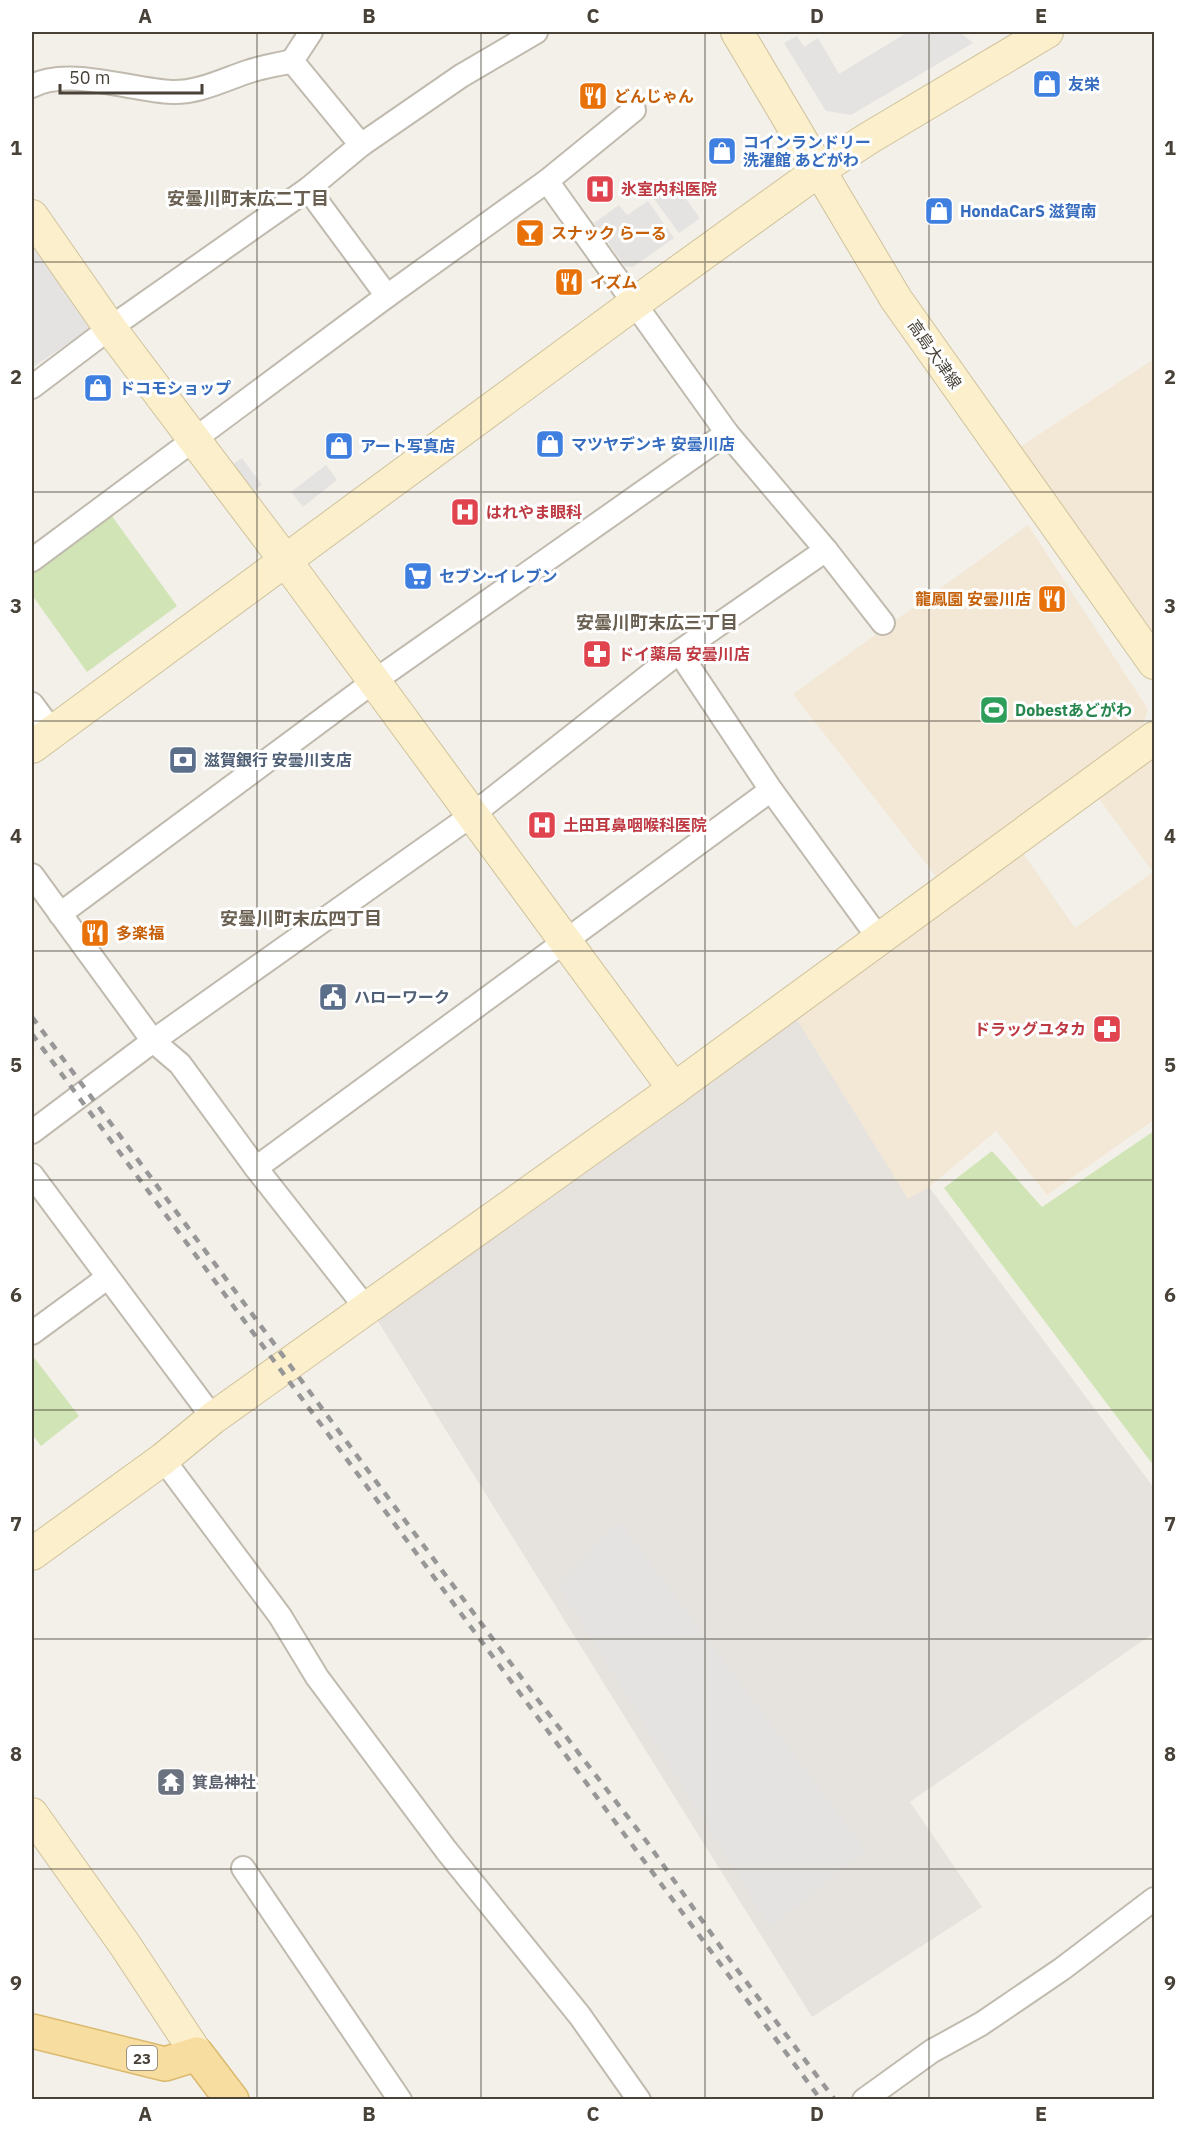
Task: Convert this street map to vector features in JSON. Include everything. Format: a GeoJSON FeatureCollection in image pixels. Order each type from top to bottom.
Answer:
{"type":"FeatureCollection","features":[{"type":"Feature","properties":{"kind":"main road","name":"23"},"geometry":{"type":"LineString","coordinates":[[32,2031],[165,2064],[197,2054]]}},
{"type":"Feature","properties":{"kind":"main road"},"geometry":{"type":"LineString","coordinates":[[197,2054],[232,2100]]}},
{"type":"Feature","properties":{"kind":"street"},"geometry":{"type":"LineString","coordinates":[[32,86],[42,81],[88,80],[174,92],[212,86],[248,72],[291,61],[311,32]]}},
{"type":"Feature","properties":{"kind":"street"},"geometry":{"type":"LineString","coordinates":[[32,387],[110,328],[309,189],[361,145],[461,76],[536,32]]}},
{"type":"Feature","properties":{"kind":"street","name":"高島大津線"},"geometry":{"type":"LineString","coordinates":[[737,32],[821,169],[896,299],[1155,663]]}},
{"type":"Feature","properties":{"kind":"street"},"geometry":{"type":"LineString","coordinates":[[32,704],[42,739],[821,169],[868,138],[1047,32]]}},
{"type":"Feature","properties":{"kind":"street"},"geometry":{"type":"LineString","coordinates":[[291,61],[361,145]]}},
{"type":"Feature","properties":{"kind":"street"},"geometry":{"type":"LineString","coordinates":[[32,560],[387,296],[547,181],[634,110]]}},
{"type":"Feature","properties":{"kind":"street"},"geometry":{"type":"LineString","coordinates":[[547,181],[726,433],[826,549],[883,623]]}},
{"type":"Feature","properties":{"kind":"street"},"geometry":{"type":"LineString","coordinates":[[309,189],[387,296]]}},
{"type":"Feature","properties":{"kind":"street"},"geometry":{"type":"LineString","coordinates":[[32,216],[110,328],[285,560],[674,1089]]}},
{"type":"Feature","properties":{"kind":"street"},"geometry":{"type":"LineString","coordinates":[[60,914],[373,682],[726,433]]}},
{"type":"Feature","properties":{"kind":"street"},"geometry":{"type":"LineString","coordinates":[[32,1132],[153,1041],[472,815],[679,652],[826,549]]}},
{"type":"Feature","properties":{"kind":"street"},"geometry":{"type":"LineString","coordinates":[[679,652],[771,790],[880,940]]}},
{"type":"Feature","properties":{"kind":"street"},"geometry":{"type":"LineString","coordinates":[[32,1554],[163,1459],[213,1418],[674,1089],[1155,738]]}},
{"type":"Feature","properties":{"kind":"street"},"geometry":{"type":"LineString","coordinates":[[256,1168],[771,790]]}},
{"type":"Feature","properties":{"kind":"street"},"geometry":{"type":"LineString","coordinates":[[32,876],[153,1041],[180,1064],[256,1168],[366,1308]]}},
{"type":"Feature","properties":{"kind":"street"},"geometry":{"type":"LineString","coordinates":[[32,1174],[106,1278],[213,1418]]}},
{"type":"Feature","properties":{"kind":"street"},"geometry":{"type":"LineString","coordinates":[[32,1333],[106,1278]]}},
{"type":"Feature","properties":{"kind":"street"},"geometry":{"type":"LineString","coordinates":[[163,1459],[280,1616],[317,1677],[439,1841],[580,2016],[639,2100]]}},
{"type":"Feature","properties":{"kind":"street"},"geometry":{"type":"LineString","coordinates":[[32,1814],[125,1945],[197,2054]]}},
{"type":"Feature","properties":{"kind":"street"},"geometry":{"type":"LineString","coordinates":[[243,1868],[400,2100]]}},
{"type":"Feature","properties":{"kind":"street"},"geometry":{"type":"LineString","coordinates":[[864,2100],[932,2051],[981,2024],[1062,1969],[1155,1899]]}},
{"type":"Feature","properties":{"kind":"shaded area"},"geometry":{"type":"Polygon","coordinates":[[[908,32],[960,32],[973,43],[851,115],[826,111],[784,43],[797,36],[804,47],[818,38],[839,74],[908,32]]]}},
{"type":"Feature","properties":{"kind":"shaded area"},"geometry":{"type":"Polygon","coordinates":[[[674,183],[700,218],[679,233],[653,198],[674,183]]]}},
{"type":"Feature","properties":{"kind":"shaded area"},"geometry":{"type":"Polygon","coordinates":[[[648,201],[674,238],[633,267],[625,266],[594,223],[619,205],[627,215],[648,201]]]}},
{"type":"Feature","properties":{"kind":"shaded area"},"geometry":{"type":"Polygon","coordinates":[[[32,242],[92,327],[32,368],[32,242]]]}},
{"type":"Feature","properties":{"kind":"shaded area"},"geometry":{"type":"Polygon","coordinates":[[[1154,359],[1154,640],[1020,447],[1154,359]]]}},
{"type":"Feature","properties":{"kind":"shaded area"},"geometry":{"type":"Polygon","coordinates":[[[242,458],[262,485],[252,492],[232,465],[242,458]]]}},
{"type":"Feature","properties":{"kind":"shaded area"},"geometry":{"type":"Polygon","coordinates":[[[326,465],[337,480],[303,507],[291,492],[326,465]]]}},
{"type":"Feature","properties":{"kind":"shaded area"},"geometry":{"type":"Polygon","coordinates":[[[1028,525],[1148,709],[1140,734],[938,879],[793,694],[1028,525]]]}},
{"type":"Feature","properties":{"kind":"shaded area"},"geometry":{"type":"Polygon","coordinates":[[[1154,755],[1154,1120],[1047,1195],[996,1131],[929,1187],[908,1200],[793,1013],[1023,853],[1075,928],[1153,872],[1097,796],[1154,755]]]}},
{"type":"Feature","properties":{"kind":"shaded area"},"geometry":{"type":"Polygon","coordinates":[[[793,1013],[908,1199],[929,1187],[1154,1488],[1154,1633],[910,1802],[982,1907],[812,2017],[374,1315],[793,1013]]]}},
{"type":"Feature","properties":{"kind":"shaded area"},"geometry":{"type":"Polygon","coordinates":[[[619,1521],[866,1850],[770,1928],[558,1585],[619,1521]]]}},
{"type":"Feature","properties":{"kind":"green space"},"geometry":{"type":"Polygon","coordinates":[[[109,512],[177,606],[87,672],[32,595],[32,570],[109,512]]]}},
{"type":"Feature","properties":{"kind":"green space"},"geometry":{"type":"Polygon","coordinates":[[[1154,1131],[1154,1466],[944,1188],[992,1151],[1042,1207],[1154,1131]]]}},
{"type":"Feature","properties":{"kind":"green space"},"geometry":{"type":"Polygon","coordinates":[[[32,1355],[79,1416],[41,1446],[32,1434],[32,1355]]]}},
{"type":"Feature","properties":{"kind":"railway"},"geometry":{"type":"LineString","coordinates":[[32,1017],[538,1700],[647,1842],[727,1956],[835,2100]]}},
{"type":"Feature","properties":{"kind":"railway"},"geometry":{"type":"LineString","coordinates":[[32,1034],[821,2100]]}},
{"type":"Feature","properties":{"kind":"place","name":"友栄"},"geometry":{"type":"Point","coordinates":[1047,84]}},
{"type":"Feature","properties":{"kind":"place","name":"どんじゃん"},"geometry":{"type":"Point","coordinates":[593,96]}},
{"type":"Feature","properties":{"kind":"place","name":"コインランドリー 洗濯館 あどがわ"},"geometry":{"type":"Point","coordinates":[722,151]}},
{"type":"Feature","properties":{"kind":"place","name":"氷室内科医院"},"geometry":{"type":"Point","coordinates":[600,189]}},
{"type":"Feature","properties":{"kind":"place","name":"HondaCarS 滋賀南"},"geometry":{"type":"Point","coordinates":[939,211]}},
{"type":"Feature","properties":{"kind":"place","name":"スナック らーる"},"geometry":{"type":"Point","coordinates":[530,233]}},
{"type":"Feature","properties":{"kind":"place","name":"イズム"},"geometry":{"type":"Point","coordinates":[569,282]}},
{"type":"Feature","properties":{"kind":"place","name":"ドコモショップ"},"geometry":{"type":"Point","coordinates":[98,388]}},
{"type":"Feature","properties":{"kind":"place","name":"マツヤデンキ 安曇川店"},"geometry":{"type":"Point","coordinates":[550,444]}},
{"type":"Feature","properties":{"kind":"place","name":"アート写真店"},"geometry":{"type":"Point","coordinates":[339,446]}},
{"type":"Feature","properties":{"kind":"place","name":"はれやま眼科"},"geometry":{"type":"Point","coordinates":[465,512]}},
{"type":"Feature","properties":{"kind":"place","name":"セブン-イレブン"},"geometry":{"type":"Point","coordinates":[418,576]}},
{"type":"Feature","properties":{"kind":"place","name":"龍鳳園 安曇川店"},"geometry":{"type":"Point","coordinates":[1052,599]}},
{"type":"Feature","properties":{"kind":"place","name":"ドイ薬局 安曇川店"},"geometry":{"type":"Point","coordinates":[597,654]}},
{"type":"Feature","properties":{"kind":"place","name":"Dobestあどがわ"},"geometry":{"type":"Point","coordinates":[994,710]}},
{"type":"Feature","properties":{"kind":"place","name":"滋賀銀行 安曇川支店"},"geometry":{"type":"Point","coordinates":[183,760]}},
{"type":"Feature","properties":{"kind":"place","name":"土田耳鼻咽喉科医院"},"geometry":{"type":"Point","coordinates":[542,825]}},
{"type":"Feature","properties":{"kind":"place","name":"多楽福"},"geometry":{"type":"Point","coordinates":[95,933]}},
{"type":"Feature","properties":{"kind":"place","name":"ハローワーク"},"geometry":{"type":"Point","coordinates":[333,997]}},
{"type":"Feature","properties":{"kind":"place","name":"ドラッグユタカ"},"geometry":{"type":"Point","coordinates":[1107,1029]}},
{"type":"Feature","properties":{"kind":"place","name":"箕島神社"},"geometry":{"type":"Point","coordinates":[171,1782]}},
{"type":"Feature","properties":{"kind":"district","name":"安曇川町末広二丁目"},"geometry":{"type":"Point","coordinates":[248,198]}},
{"type":"Feature","properties":{"kind":"district","name":"安曇川町末広三丁目"},"geometry":{"type":"Point","coordinates":[657,622]}},
{"type":"Feature","properties":{"kind":"district","name":"安曇川町末広四丁目"},"geometry":{"type":"Point","coordinates":[301,918]}}]}
